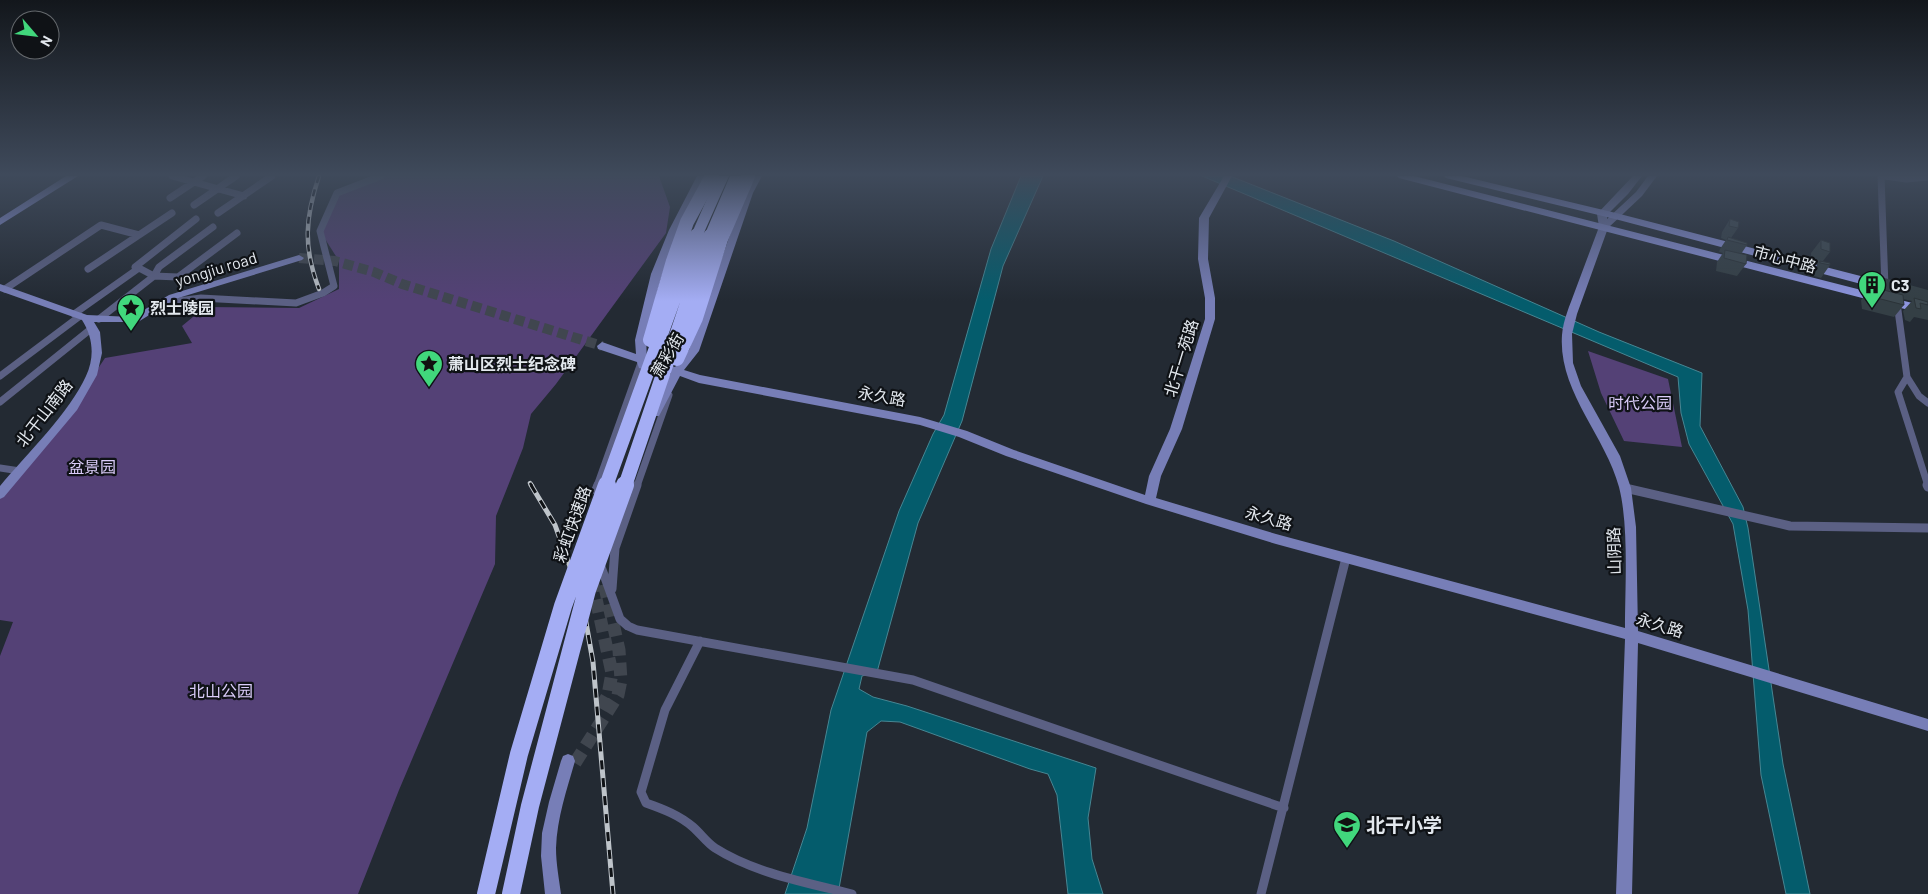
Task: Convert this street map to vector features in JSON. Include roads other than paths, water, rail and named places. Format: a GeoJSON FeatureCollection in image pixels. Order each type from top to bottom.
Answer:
{"type":"FeatureCollection","features":[{"type":"Feature","properties":{"kind":"highway"},"geometry":{"type":"LineString","coordinates":[[627,428],[673,261],[689,218]]}},
{"type":"Feature","properties":{"kind":"highway","name":"彩虹快速路"},"geometry":{"type":"LineString","coordinates":[[511,894],[530,806],[574,634],[587,590],[645,429],[703,235],[705,218]]}},
{"type":"Feature","properties":{"kind":"highway","name":"彩虹快速路"},"geometry":{"type":"LineString","coordinates":[[486,894],[519,754],[546,658],[583,548],[670,312],[703,235],[713,218]]}},
{"type":"Feature","properties":{"kind":"highway"},"geometry":{"type":"LineString","coordinates":[[645,429],[696,318],[721,239],[730,218]]}},
{"type":"Feature","properties":{"kind":"main road","name":"市心中路"},"geometry":{"type":"LineString","coordinates":[[1567,218],[1928,311]]}},
{"type":"Feature","properties":{"kind":"main road","name":"市心中路"},"geometry":{"type":"LineString","coordinates":[[1623,218],[1890,288]]}},
{"type":"Feature","properties":{"kind":"street"},"geometry":{"type":"LineString","coordinates":[[88,269],[165,218]]}},
{"type":"Feature","properties":{"kind":"street"},"geometry":{"type":"LineString","coordinates":[[162,303],[201,298],[296,303],[323,293],[334,286],[320,231],[326,218]]}},
{"type":"Feature","properties":{"kind":"street","name":"萧彩街"},"geometry":{"type":"LineString","coordinates":[[598,521],[644,371],[640,340],[656,274],[680,218]]}},
{"type":"Feature","properties":{"kind":"street","name":"萧彩街"},"geometry":{"type":"LineString","coordinates":[[616,522],[654,414],[677,372],[694,351],[741,218]]}},
{"type":"Feature","properties":{"kind":"street","name":"北干一苑路"},"geometry":{"type":"LineString","coordinates":[[1150,502],[1155,476],[1176,429],[1210,319],[1210,298],[1203,259],[1204,218]]}},
{"type":"Feature","properties":{"kind":"street","name":"山阴路"},"geometry":{"type":"LineString","coordinates":[[1604,218],[1604,227],[1572,314],[1567,334],[1568,363],[1576,386],[1614,456],[1624,488],[1630,527],[1632,635],[1624,894]]}},
{"type":"Feature","properties":{"kind":"street","name":"山阴路"},"geometry":{"type":"LineString","coordinates":[[1604,227],[1614,218]]}},
{"type":"Feature","properties":{"kind":"street"},"geometry":{"type":"LineString","coordinates":[[1884,218],[1890,288]]}},
{"type":"Feature","properties":{"kind":"street"},"geometry":{"type":"LineString","coordinates":[[196,219],[135,267],[154,276],[178,277],[237,233]]}},
{"type":"Feature","properties":{"kind":"street"},"geometry":{"type":"LineString","coordinates":[[3,288],[101,225],[139,235]]}},
{"type":"Feature","properties":{"kind":"street"},"geometry":{"type":"LineString","coordinates":[[99,319],[154,276],[159,267],[214,227]]}},
{"type":"Feature","properties":{"kind":"street","name":"yongjiu road"},"geometry":{"type":"LineString","coordinates":[[80,316],[99,319],[134,320],[172,297],[300,258]]}},
{"type":"Feature","properties":{"kind":"street"},"geometry":{"type":"LineString","coordinates":[[0,376],[30,356],[139,268]]}},
{"type":"Feature","properties":{"kind":"street"},"geometry":{"type":"LineString","coordinates":[[3,288],[80,316]]}},
{"type":"Feature","properties":{"kind":"street"},"geometry":{"type":"LineString","coordinates":[[1897,303],[1907,377],[1919,396],[1928,403]]}},
{"type":"Feature","properties":{"kind":"street","name":"北干山南路"},"geometry":{"type":"LineString","coordinates":[[0,494],[73,407],[92,375],[96,353],[95,332],[80,316]]}},
{"type":"Feature","properties":{"kind":"street"},"geometry":{"type":"LineString","coordinates":[[0,402],[92,328]]}},
{"type":"Feature","properties":{"kind":"street","name":"永久路"},"geometry":{"type":"LineString","coordinates":[[602,346],[699,379],[920,421],[963,434],[1010,453],[1150,502],[1346,558],[1632,635],[1928,725]]}},
{"type":"Feature","properties":{"kind":"street"},"geometry":{"type":"LineString","coordinates":[[642,360],[607,458],[590,512],[589,528],[591,541],[620,619],[628,626],[650,633],[913,680],[1284,808]]}},
{"type":"Feature","properties":{"kind":"street"},"geometry":{"type":"LineString","coordinates":[[612,596],[615,548],[677,372]]}},
{"type":"Feature","properties":{"kind":"street"},"geometry":{"type":"LineString","coordinates":[[1907,377],[1898,392],[1928,487]]}},
{"type":"Feature","properties":{"kind":"street"},"geometry":{"type":"LineString","coordinates":[[0,468],[20,470]]}},
{"type":"Feature","properties":{"kind":"street"},"geometry":{"type":"LineString","coordinates":[[1624,488],[1713,510],[1790,526],[1928,528]]}},
{"type":"Feature","properties":{"kind":"street"},"geometry":{"type":"LineString","coordinates":[[1261,894],[1346,558]]}},
{"type":"Feature","properties":{"kind":"street"},"geometry":{"type":"LineString","coordinates":[[700,641],[665,710],[641,792],[646,802],[673,813],[693,826],[714,848],[774,875],[850,894]]}},
{"type":"Feature","properties":{"kind":"street"},"geometry":{"type":"LineString","coordinates":[[553,894],[548,845],[553,808],[559,789],[572,762]]}},
{"type":"Feature","properties":{"kind":"water"},"geometry":{"type":"Polygon","coordinates":[[[1004,218],[1024,218],[1003,266],[962,421],[918,523],[877,672],[862,676],[859,689],[873,697],[907,706],[1096,768],[1088,818],[1092,859],[1103,894],[1068,894],[1057,795],[1048,774],[900,722],[881,721],[867,732],[838,894],[785,894],[807,828],[831,710],[899,511],[933,434],[944,415],[991,249],[1004,218]]]}},
{"type":"Feature","properties":{"kind":"water"},"geometry":{"type":"Polygon","coordinates":[[[1301,218],[1335,218],[1394,241],[1599,332],[1702,373],[1700,426],[1743,507],[1748,528],[1783,764],[1810,894],[1786,894],[1761,775],[1748,610],[1733,524],[1689,444],[1681,413],[1678,377],[1301,218]]]}},
{"type":"Feature","properties":{"kind":"tunnel"},"geometry":{"type":"LineString","coordinates":[[299,258],[335,261],[374,272],[402,284],[602,346]]}},
{"type":"Feature","properties":{"kind":"tunnel"},"geometry":{"type":"LineString","coordinates":[[575,763],[618,695],[621,680],[619,650],[602,574]]}},
{"type":"Feature","properties":{"kind":"tunnel"},"geometry":{"type":"LineString","coordinates":[[592,580],[612,673],[608,695],[599,711]]}},
{"type":"Feature","properties":{"kind":"railway"},"geometry":{"type":"LineString","coordinates":[[309,218],[308,246],[310,260],[319,289]]}},
{"type":"Feature","properties":{"kind":"railway"},"geometry":{"type":"LineString","coordinates":[[531,485],[555,525],[582,600],[593,662],[613,894]]}},
{"type":"Feature","properties":{"kind":"place","name":"C3"},"geometry":{"type":"Point","coordinates":[1872,309]}},
{"type":"Feature","properties":{"kind":"place","name":"烈士陵园"},"geometry":{"type":"Point","coordinates":[131,332]}},
{"type":"Feature","properties":{"kind":"place","name":"萧山区烈士纪念碑"},"geometry":{"type":"Point","coordinates":[429,388]}},
{"type":"Feature","properties":{"kind":"place","name":"北干小学"},"geometry":{"type":"Point","coordinates":[1347,849]}},
{"type":"Feature","properties":{"kind":"park label","name":"时代公园"},"geometry":{"type":"Point","coordinates":[1640,403]}},
{"type":"Feature","properties":{"kind":"park label","name":"盆景园"},"geometry":{"type":"Point","coordinates":[92,467]}},
{"type":"Feature","properties":{"kind":"park label","name":"北山公园"},"geometry":{"type":"Point","coordinates":[221,691]}}]}
